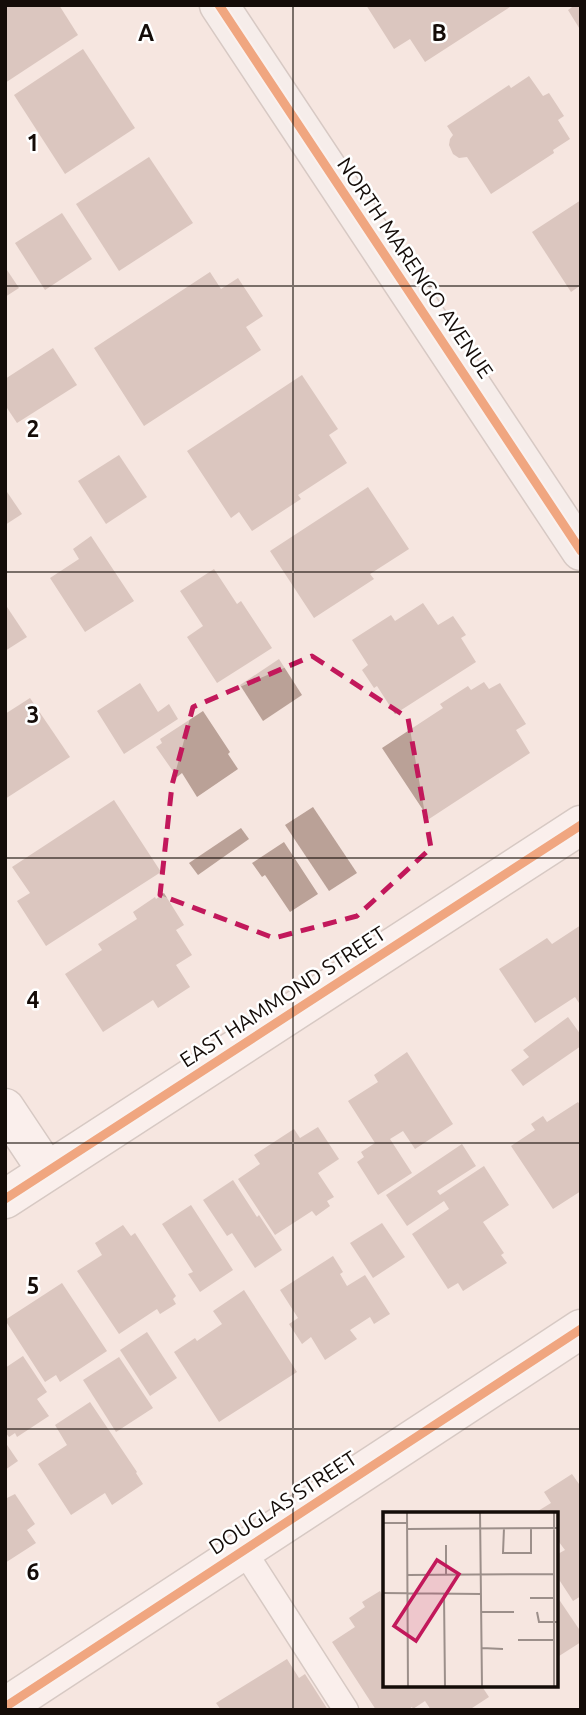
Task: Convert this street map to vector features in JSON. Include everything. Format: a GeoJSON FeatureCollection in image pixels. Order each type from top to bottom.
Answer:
{"type":"FeatureCollection","features":[{"type":"Feature","properties":{"kind":"street","name":"NORTH MARENGO AVENUE"},"geometry":{"type":"LineString","coordinates":[[219,5],[581,551]]}},
{"type":"Feature","properties":{"kind":"street","name":"EAST HAMMOND STREET"},"geometry":{"type":"LineString","coordinates":[[5,1199],[581,825]]}},
{"type":"Feature","properties":{"kind":"street"},"geometry":{"type":"LineString","coordinates":[[5,1108],[47,1171]]}},
{"type":"Feature","properties":{"kind":"street","name":"DOUGLAS STREET"},"geometry":{"type":"LineString","coordinates":[[5,1707],[581,1329]]}},
{"type":"Feature","properties":{"kind":"lane"},"geometry":{"type":"LineString","coordinates":[[244,1551],[346,1710]]}},
{"type":"Feature","properties":{"kind":"highlighted area"},"geometry":{"type":"Polygon","coordinates":[[[312,656],[408,718],[431,848],[357,916],[274,938],[160,895],[172,785],[193,707],[312,656]]]}},
{"type":"Feature","properties":{"kind":"building"},"geometry":{"type":"Polygon","coordinates":[[[5,5],[59,5],[78,35],[5,83],[5,5]]]}},
{"type":"Feature","properties":{"kind":"building"},"geometry":{"type":"Polygon","coordinates":[[[366,5],[513,5],[425,62],[410,39],[394,49],[366,5]]]}},
{"type":"Feature","properties":{"kind":"building"},"geometry":{"type":"Polygon","coordinates":[[[575,5],[581,5],[581,31],[568,10],[575,5]]]}},
{"type":"Feature","properties":{"kind":"building"},"geometry":{"type":"Polygon","coordinates":[[[83,49],[135,128],[65,174],[14,95],[83,49]]]}},
{"type":"Feature","properties":{"kind":"building"},"geometry":{"type":"Polygon","coordinates":[[[529,76],[543,96],[549,93],[564,116],[558,120],[570,139],[553,150],[554,153],[491,194],[467,157],[459,158],[453,154],[449,145],[453,135],[447,126],[509,85],[511,88],[529,76]]]}},
{"type":"Feature","properties":{"kind":"building"},"geometry":{"type":"Polygon","coordinates":[[[149,157],[193,223],[119,271],[76,204],[149,157]]]}},
{"type":"Feature","properties":{"kind":"building"},"geometry":{"type":"Polygon","coordinates":[[[581,200],[581,285],[571,292],[532,232],[581,200]]]}},
{"type":"Feature","properties":{"kind":"building"},"geometry":{"type":"Polygon","coordinates":[[[62,213],[92,259],[45,290],[15,243],[62,213]]]}},
{"type":"Feature","properties":{"kind":"building"},"geometry":{"type":"Polygon","coordinates":[[[5,267],[19,288],[5,297],[5,267]]]}},
{"type":"Feature","properties":{"kind":"building"},"geometry":{"type":"Polygon","coordinates":[[[210,272],[221,289],[238,278],[263,316],[246,327],[261,350],[144,426],[94,348],[210,272]]]}},
{"type":"Feature","properties":{"kind":"building"},"geometry":{"type":"Polygon","coordinates":[[[53,348],[77,385],[17,423],[5,405],[5,379],[53,348]]]}},
{"type":"Feature","properties":{"kind":"building"},"geometry":{"type":"Polygon","coordinates":[[[302,375],[338,429],[329,435],[347,463],[298,495],[301,499],[252,531],[239,512],[231,518],[187,451],[302,375]]]}},
{"type":"Feature","properties":{"kind":"building"},"geometry":{"type":"Polygon","coordinates":[[[119,455],[147,497],[106,524],[78,481],[119,455]]]}},
{"type":"Feature","properties":{"kind":"building"},"geometry":{"type":"Polygon","coordinates":[[[368,487],[409,549],[370,574],[374,579],[314,618],[270,551],[368,487]]]}},
{"type":"Feature","properties":{"kind":"building"},"geometry":{"type":"Polygon","coordinates":[[[5,489],[22,514],[5,525],[5,489]]]}},
{"type":"Feature","properties":{"kind":"building"},"geometry":{"type":"Polygon","coordinates":[[[91,536],[134,601],[85,632],[50,578],[79,559],[73,549],[91,536]]]}},
{"type":"Feature","properties":{"kind":"building"},"geometry":{"type":"Polygon","coordinates":[[[214,569],[237,604],[241,601],[272,648],[217,683],[187,637],[203,626],[180,591],[214,569]]]}},
{"type":"Feature","properties":{"kind":"building"},"geometry":{"type":"Polygon","coordinates":[[[423,603],[438,625],[453,616],[466,635],[461,638],[476,662],[395,714],[377,686],[374,688],[362,670],[368,665],[352,640],[391,615],[395,621],[423,603]]]}},
{"type":"Feature","properties":{"kind":"building"},"geometry":{"type":"Polygon","coordinates":[[[5,604],[27,637],[5,651],[5,604]]]}},
{"type":"Feature","properties":{"kind":"building"},"geometry":{"type":"Polygon","coordinates":[[[279,659],[302,695],[263,721],[240,685],[279,659]]]}},
{"type":"Feature","properties":{"kind":"building"},"geometry":{"type":"Polygon","coordinates":[[[484,682],[489,689],[500,683],[526,724],[516,730],[530,753],[429,819],[382,748],[443,708],[440,704],[468,686],[471,690],[484,682]]]}},
{"type":"Feature","properties":{"kind":"building"},"geometry":{"type":"Polygon","coordinates":[[[140,683],[158,712],[169,704],[178,719],[124,754],[97,711],[140,683]]]}},
{"type":"Feature","properties":{"kind":"building"},"geometry":{"type":"Polygon","coordinates":[[[30,698],[70,757],[5,799],[5,714],[30,698]]]}},
{"type":"Feature","properties":{"kind":"building"},"geometry":{"type":"Polygon","coordinates":[[[203,711],[238,769],[197,797],[182,773],[177,777],[156,747],[162,743],[160,739],[203,711]]]}},
{"type":"Feature","properties":{"kind":"building"},"geometry":{"type":"Polygon","coordinates":[[[114,800],[161,872],[46,946],[17,901],[30,893],[12,867],[114,800]]]}},
{"type":"Feature","properties":{"kind":"building"},"geometry":{"type":"Polygon","coordinates":[[[313,807],[357,873],[329,891],[285,825],[313,807]]]}},
{"type":"Feature","properties":{"kind":"building"},"geometry":{"type":"Polygon","coordinates":[[[241,828],[249,839],[198,875],[189,863],[241,828]]]}},
{"type":"Feature","properties":{"kind":"building"},"geometry":{"type":"Polygon","coordinates":[[[284,842],[318,894],[290,912],[265,875],[262,877],[252,863],[284,842]]]}},
{"type":"Feature","properties":{"kind":"building"},"geometry":{"type":"Polygon","coordinates":[[[164,893],[184,925],[176,930],[192,955],[176,965],[190,987],[158,1008],[153,1000],[103,1032],[65,974],[102,950],[98,944],[137,919],[133,912],[164,893]]]}},
{"type":"Feature","properties":{"kind":"building"},"geometry":{"type":"Polygon","coordinates":[[[581,925],[581,1006],[575,997],[535,1023],[499,969],[547,938],[552,944],[581,925]]]}},
{"type":"Feature","properties":{"kind":"building"},"geometry":{"type":"Polygon","coordinates":[[[568,1017],[581,1035],[581,1046],[523,1086],[511,1070],[529,1057],[523,1050],[568,1017]]]}},
{"type":"Feature","properties":{"kind":"building"},"geometry":{"type":"Polygon","coordinates":[[[407,1052],[453,1124],[415,1149],[403,1131],[390,1139],[412,1173],[378,1195],[357,1162],[364,1157],[361,1152],[375,1143],[348,1101],[378,1082],[374,1075],[407,1052]]]}},
{"type":"Feature","properties":{"kind":"building"},"geometry":{"type":"Polygon","coordinates":[[[578,1102],[581,1106],[581,1191],[553,1209],[511,1146],[535,1130],[531,1124],[543,1116],[547,1122],[578,1102]]]}},
{"type":"Feature","properties":{"kind":"building"},"geometry":{"type":"Polygon","coordinates":[[[318,1127],[339,1159],[318,1173],[334,1197],[327,1201],[330,1206],[316,1216],[312,1211],[275,1235],[238,1179],[260,1164],[254,1155],[294,1129],[300,1138],[318,1127]]]}},
{"type":"Feature","properties":{"kind":"building"},"geometry":{"type":"Polygon","coordinates":[[[462,1144],[476,1166],[437,1191],[440,1195],[484,1166],[509,1205],[483,1222],[504,1253],[501,1255],[507,1263],[463,1291],[458,1283],[448,1289],[412,1234],[449,1209],[444,1201],[407,1226],[386,1195],[462,1144]]]}},
{"type":"Feature","properties":{"kind":"building"},"geometry":{"type":"Polygon","coordinates":[[[233,1180],[282,1250],[255,1268],[232,1233],[227,1236],[203,1200],[233,1180]]]}},
{"type":"Feature","properties":{"kind":"building"},"geometry":{"type":"Polygon","coordinates":[[[191,1205],[233,1270],[200,1292],[188,1274],[193,1272],[162,1224],[191,1205]]]}},
{"type":"Feature","properties":{"kind":"building"},"geometry":{"type":"Polygon","coordinates":[[[382,1223],[405,1257],[373,1278],[350,1243],[382,1223]]]}},
{"type":"Feature","properties":{"kind":"building"},"geometry":{"type":"Polygon","coordinates":[[[123,1225],[131,1236],[135,1233],[176,1296],[173,1299],[176,1304],[160,1314],[157,1309],[119,1334],[77,1271],[102,1255],[95,1243],[123,1225]]]}},
{"type":"Feature","properties":{"kind":"building"},"geometry":{"type":"Polygon","coordinates":[[[333,1256],[343,1272],[340,1274],[347,1286],[365,1275],[390,1314],[374,1324],[370,1317],[350,1330],[357,1339],[325,1360],[311,1337],[302,1344],[289,1324],[298,1318],[280,1290],[333,1256]]]}},
{"type":"Feature","properties":{"kind":"building"},"geometry":{"type":"Polygon","coordinates":[[[62,1283],[107,1351],[60,1382],[56,1375],[45,1382],[5,1320],[62,1283]]]}},
{"type":"Feature","properties":{"kind":"building"},"geometry":{"type":"Polygon","coordinates":[[[244,1290],[297,1372],[219,1422],[174,1352],[222,1324],[213,1311],[244,1290]]]}},
{"type":"Feature","properties":{"kind":"building"},"geometry":{"type":"Polygon","coordinates":[[[147,1332],[177,1378],[150,1396],[120,1350],[147,1332]]]}},
{"type":"Feature","properties":{"kind":"building"},"geometry":{"type":"Polygon","coordinates":[[[23,1356],[47,1392],[37,1399],[49,1416],[17,1437],[15,1433],[9,1437],[5,1432],[5,1368],[23,1356]]]}},
{"type":"Feature","properties":{"kind":"building"},"geometry":{"type":"Polygon","coordinates":[[[119,1357],[153,1408],[116,1432],[83,1380],[119,1357]]]}},
{"type":"Feature","properties":{"kind":"building"},"geometry":{"type":"Polygon","coordinates":[[[90,1402],[143,1484],[112,1505],[105,1493],[71,1515],[38,1464],[67,1445],[55,1425],[90,1402]]]}},
{"type":"Feature","properties":{"kind":"building"},"geometry":{"type":"Polygon","coordinates":[[[5,1442],[18,1461],[5,1470],[5,1442]]]}},
{"type":"Feature","properties":{"kind":"building"},"geometry":{"type":"Polygon","coordinates":[[[572,1474],[579,1484],[581,1483],[581,1596],[573,1601],[558,1578],[558,1554],[565,1550],[558,1541],[558,1512],[538,1511],[551,1503],[544,1492],[572,1474]]]}},
{"type":"Feature","properties":{"kind":"building"},"geometry":{"type":"Polygon","coordinates":[[[15,1494],[35,1524],[27,1530],[36,1543],[5,1563],[5,1496],[7,1498],[15,1494]]]}},
{"type":"Feature","properties":{"kind":"building"},"geometry":{"type":"Polygon","coordinates":[[[380,1591],[383,1596],[383,1687],[482,1687],[489,1697],[469,1710],[431,1710],[425,1701],[408,1710],[376,1710],[332,1642],[355,1627],[349,1618],[365,1607],[362,1602],[380,1591]]]}},
{"type":"Feature","properties":{"kind":"building"},"geometry":{"type":"Polygon","coordinates":[[[558,1598],[581,1632],[581,1642],[558,1657],[558,1598]]]}},
{"type":"Feature","properties":{"kind":"building"},"geometry":{"type":"Polygon","coordinates":[[[287,1659],[299,1678],[305,1674],[328,1710],[221,1710],[216,1703],[287,1659]]]}},
{"type":"Feature","properties":{"kind":"cycle path"},"geometry":{"type":"LineString","coordinates":[[219,5],[581,551]]}},
{"type":"Feature","properties":{"kind":"cycle path"},"geometry":{"type":"LineString","coordinates":[[5,1199],[581,825]]}},
{"type":"Feature","properties":{"kind":"cycle path"},"geometry":{"type":"LineString","coordinates":[[5,1707],[581,1329]]}}]}
